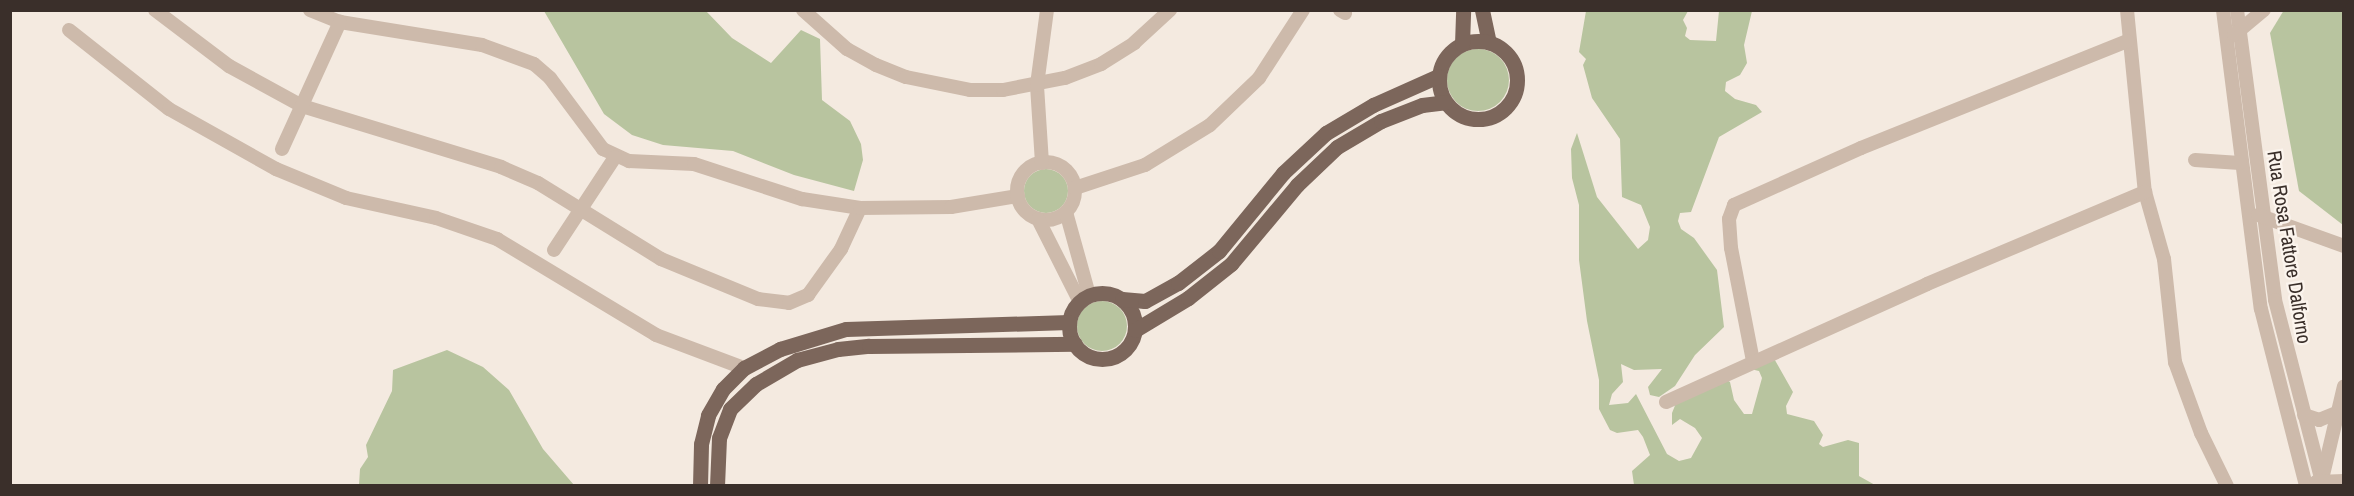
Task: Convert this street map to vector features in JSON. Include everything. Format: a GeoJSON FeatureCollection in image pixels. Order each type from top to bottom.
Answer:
{"type":"FeatureCollection","features":[{"type":"Feature","properties":{"kind":"main road"},"geometry":{"type":"LineString","coordinates":[[1462,44],[1463,10]]}},
{"type":"Feature","properties":{"kind":"main road"},"geometry":{"type":"LineString","coordinates":[[1482,10],[1490,42]]}},
{"type":"Feature","properties":{"kind":"main road"},"geometry":{"type":"LineString","coordinates":[[1075,344],[1069,322],[1084,299],[1100,293],[1122,299],[1145,300],[1178,283],[1219,251],[1283,173],[1326,133],[1373,105],[1438,76],[1451,52],[1462,44],[1490,42],[1502,49],[1517,71],[1514,98],[1494,117],[1467,118],[1445,102],[1438,76]]}},
{"type":"Feature","properties":{"kind":"main road"},"geometry":{"type":"LineString","coordinates":[[717,486],[719,438],[730,410],[756,384],[797,360],[838,349],[868,346],[1075,344],[1093,357],[1116,356],[1125,350],[1136,330],[1188,298],[1231,264],[1297,185],[1337,147],[1381,121],[1422,105],[1445,102]]}},
{"type":"Feature","properties":{"kind":"main road"},"geometry":{"type":"LineString","coordinates":[[1122,299],[1130,308],[1136,330]]}},
{"type":"Feature","properties":{"kind":"main road"},"geometry":{"type":"LineString","coordinates":[[700,486],[701,444],[708,415],[723,389],[744,368],[790,346],[846,329],[1069,322]]}},
{"type":"Feature","properties":{"kind":"street"},"geometry":{"type":"LineString","coordinates":[[155,10],[230,66],[302,106],[481,159],[538,183],[662,259],[723,287],[789,303],[808,294],[841,249],[860,208]]}},
{"type":"Feature","properties":{"kind":"street"},"geometry":{"type":"LineString","coordinates":[[310,10],[340,22],[482,45],[534,64],[565,95],[590,135],[615,157],[712,168],[802,199],[860,208],[951,207],[1018,196]]}},
{"type":"Feature","properties":{"kind":"street"},"geometry":{"type":"LineString","coordinates":[[803,10],[847,48],[906,77],[970,90],[1037,85],[1101,64],[1134,43],[1170,10]]}},
{"type":"Feature","properties":{"kind":"street"},"geometry":{"type":"LineString","coordinates":[[1042,163],[1037,85],[1047,10]]}},
{"type":"Feature","properties":{"kind":"street"},"geometry":{"type":"LineString","coordinates":[[1075,188],[1144,165],[1210,125],[1259,78],[1303,10]]}},
{"type":"Feature","properties":{"kind":"street"},"geometry":{"type":"LineString","coordinates":[[2127,10],[2127,41],[2145,192],[2164,259],[2175,362],[2201,433],[2227,486]]}},
{"type":"Feature","properties":{"kind":"street","name":"Rua Rosa Fattore Dalforno"},"geometry":{"type":"LineString","coordinates":[[2223,10],[2240,163],[2261,309],[2306,485]]}},
{"type":"Feature","properties":{"kind":"street","name":"Rua Rosa Fattore Dalforno"},"geometry":{"type":"LineString","coordinates":[[2237,10],[2277,310],[2323,483]]}},
{"type":"Feature","properties":{"kind":"street"},"geometry":{"type":"LineString","coordinates":[[2225,37],[2240,34],[2264,10]]}},
{"type":"Feature","properties":{"kind":"street"},"geometry":{"type":"LineString","coordinates":[[282,149],[340,22]]}},
{"type":"Feature","properties":{"kind":"street"},"geometry":{"type":"LineString","coordinates":[[69,30],[169,109],[276,170],[346,198],[436,218],[497,239],[656,335],[744,368]]}},
{"type":"Feature","properties":{"kind":"street"},"geometry":{"type":"LineString","coordinates":[[1753,360],[1731,248],[1729,219],[1734,205],[1861,148],[2127,41]]}},
{"type":"Feature","properties":{"kind":"street"},"geometry":{"type":"LineString","coordinates":[[554,250],[615,157]]}},
{"type":"Feature","properties":{"kind":"street"},"geometry":{"type":"LineString","coordinates":[[2195,160],[2240,163]]}},
{"type":"Feature","properties":{"kind":"street"},"geometry":{"type":"LineString","coordinates":[[1075,188],[1061,167],[1042,163],[1024,172],[1018,196],[1023,208],[1038,219],[1084,299]]}},
{"type":"Feature","properties":{"kind":"street"},"geometry":{"type":"LineString","coordinates":[[1075,188],[1066,212],[1084,299]]}},
{"type":"Feature","properties":{"kind":"street"},"geometry":{"type":"LineString","coordinates":[[1666,402],[1753,360],[2145,192]]}},
{"type":"Feature","properties":{"kind":"street"},"geometry":{"type":"LineString","coordinates":[[1038,219],[1050,220],[1066,212]]}},
{"type":"Feature","properties":{"kind":"street"},"geometry":{"type":"LineString","coordinates":[[2247,214],[2264,216],[2343,246]]}},
{"type":"Feature","properties":{"kind":"street"},"geometry":{"type":"LineString","coordinates":[[2323,483],[2334,414],[2343,386]]}},
{"type":"Feature","properties":{"kind":"street"},"geometry":{"type":"LineString","coordinates":[[2304,416],[2319,420],[2334,414]]}},
{"type":"Feature","properties":{"kind":"street"},"geometry":{"type":"LineString","coordinates":[[2306,485],[2343,481]]}},
{"type":"Feature","properties":{"kind":"green space"},"geometry":{"type":"Polygon","coordinates":[[[2284,10],[2343,11],[2343,225],[2299,191],[2270,33],[2284,10]]]}},
{"type":"Feature","properties":{"kind":"green space"},"geometry":{"type":"Polygon","coordinates":[[[544,11],[706,11],[732,38],[771,63],[801,30],[820,39],[822,100],[850,121],[861,144],[863,160],[854,191],[794,175],[733,151],[663,145],[632,135],[604,114],[544,11]]]}},
{"type":"Feature","properties":{"kind":"green space"},"geometry":{"type":"Polygon","coordinates":[[[1586,11],[1688,11],[1683,20],[1687,28],[1685,36],[1690,40],[1716,41],[1719,11],[1752,11],[1744,45],[1747,63],[1740,75],[1726,82],[1725,91],[1735,99],[1756,105],[1762,112],[1719,137],[1691,212],[1680,213],[1678,221],[1681,229],[1694,238],[1717,270],[1724,327],[1695,355],[1675,386],[1659,397],[1650,395],[1648,387],[1662,369],[1634,370],[1621,364],[1623,382],[1612,394],[1609,405],[1628,403],[1636,394],[1667,454],[1679,461],[1691,458],[1702,438],[1695,428],[1680,419],[1672,425],[1672,413],[1678,398],[1722,377],[1730,382],[1734,400],[1744,414],[1752,414],[1762,378],[1759,371],[1746,368],[1772,355],[1793,392],[1786,406],[1787,414],[1814,421],[1823,435],[1819,444],[1823,447],[1848,440],[1859,443],[1859,476],[1875,485],[1634,485],[1632,471],[1650,455],[1643,437],[1638,430],[1617,433],[1610,430],[1599,409],[1599,380],[1587,321],[1579,260],[1579,205],[1572,178],[1571,149],[1577,133],[1597,197],[1638,249],[1648,240],[1650,227],[1641,205],[1622,197],[1620,139],[1592,98],[1583,65],[1586,59],[1579,52],[1586,11]]]}},
{"type":"Feature","properties":{"kind":"green space"},"geometry":{"type":"Polygon","coordinates":[[[1478,49],[1500,58],[1509,80],[1500,102],[1478,111],[1456,102],[1447,80],[1456,58],[1478,49]]]}},
{"type":"Feature","properties":{"kind":"green space"},"geometry":{"type":"Polygon","coordinates":[[[1046,169],[1055,170],[1062,175],[1067,182],[1067,200],[1062,207],[1055,212],[1046,213],[1037,212],[1030,207],[1025,200],[1024,191],[1025,182],[1030,175],[1037,170],[1046,169]]]}},
{"type":"Feature","properties":{"kind":"green space"},"geometry":{"type":"Polygon","coordinates":[[[1097,301],[1107,301],[1120,308],[1127,321],[1127,331],[1120,344],[1107,351],[1097,351],[1088,347],[1081,340],[1077,331],[1077,321],[1081,312],[1088,305],[1097,301]]]}},
{"type":"Feature","properties":{"kind":"green space"},"geometry":{"type":"Polygon","coordinates":[[[447,350],[483,367],[509,390],[543,449],[574,485],[359,485],[360,469],[368,457],[366,445],[392,391],[393,370],[447,350]]]}}]}
